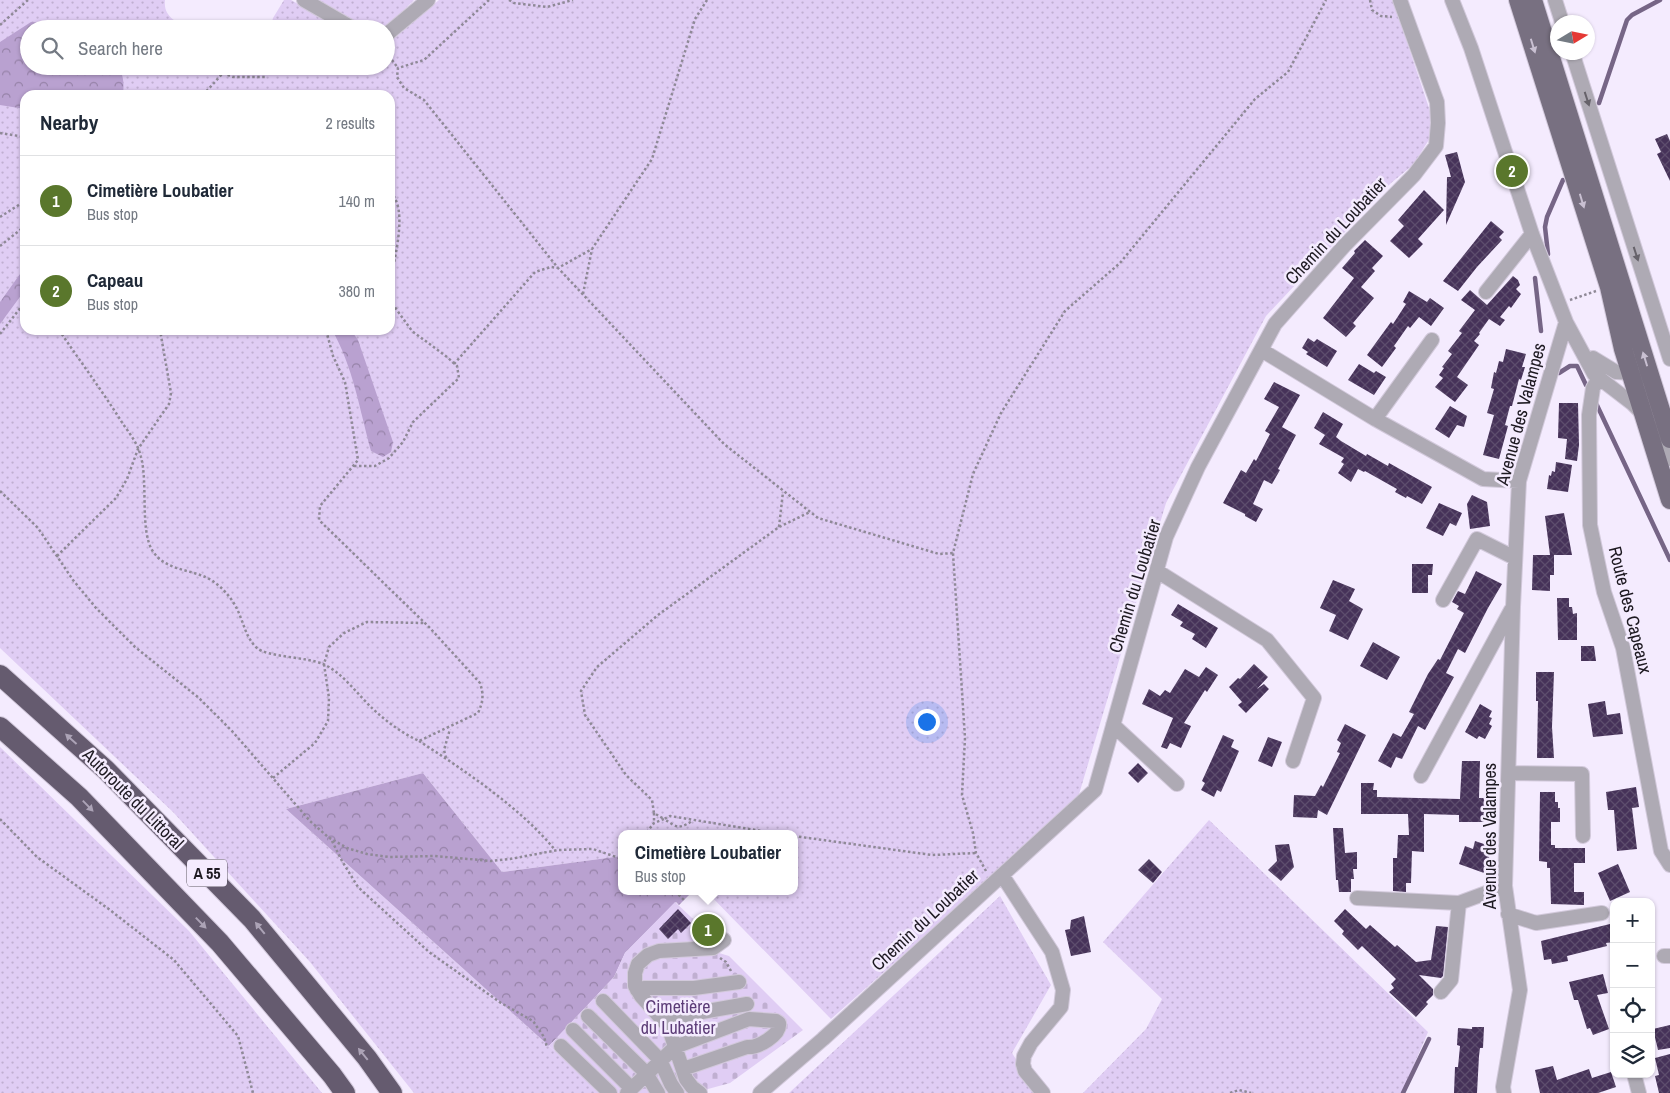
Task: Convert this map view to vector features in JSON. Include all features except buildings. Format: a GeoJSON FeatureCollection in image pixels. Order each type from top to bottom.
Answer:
{"type":"FeatureCollection","features":[{"type":"Feature","properties":{"kind":"highway","name":"Autoroute du Littoral"},"geometry":{"type":"LineString","coordinates":[[0,675],[106,770],[252,918],[366,1058],[392,1093]]}},
{"type":"Feature","properties":{"kind":"highway","name":"Autoroute du Littoral"},"geometry":{"type":"LineString","coordinates":[[0,727],[79,797],[220,943],[332,1075],[345,1093]]}},
{"type":"Feature","properties":{"kind":"main road"},"geometry":{"type":"LineString","coordinates":[[1518,0],[1609,287],[1623,349],[1670,500]]}},
{"type":"Feature","properties":{"kind":"main road"},"geometry":{"type":"LineString","coordinates":[[1533,0],[1670,439]]}},
{"type":"Feature","properties":{"kind":"street"},"geometry":{"type":"LineString","coordinates":[[304,0],[338,20]]}},
{"type":"Feature","properties":{"kind":"street"},"geometry":{"type":"LineString","coordinates":[[395,28],[428,0]]}},
{"type":"Feature","properties":{"kind":"street","name":"Chemin du Loubatier"},"geometry":{"type":"LineString","coordinates":[[760,1093],[823,1039],[1095,790],[1166,537],[1198,467],[1263,351],[1276,324],[1344,246],[1414,175],[1436,146],[1437,102],[1400,0]]}},
{"type":"Feature","properties":{"kind":"street"},"geometry":{"type":"LineString","coordinates":[[1452,0],[1471,48],[1532,234],[1566,322],[1594,374],[1633,404],[1644,415]]}},
{"type":"Feature","properties":{"kind":"street"},"geometry":{"type":"LineString","coordinates":[[1555,0],[1560,15]]}},
{"type":"Feature","properties":{"kind":"street"},"geometry":{"type":"LineString","coordinates":[[1575,60],[1670,359]]}},
{"type":"Feature","properties":{"kind":"street"},"geometry":{"type":"LineString","coordinates":[[1486,292],[1532,234]]}},
{"type":"Feature","properties":{"kind":"street","name":"Avenue des Valampes"},"geometry":{"type":"LineString","coordinates":[[1504,1093],[1503,1087],[1520,990],[1508,914],[1506,886],[1513,607],[1519,481],[1566,322]]}},
{"type":"Feature","properties":{"kind":"street"},"geometry":{"type":"LineString","coordinates":[[1375,419],[1432,340]]}},
{"type":"Feature","properties":{"kind":"street"},"geometry":{"type":"LineString","coordinates":[[1263,351],[1375,419],[1483,479],[1519,481]]}},
{"type":"Feature","properties":{"kind":"street"},"geometry":{"type":"LineString","coordinates":[[1582,351],[1616,372],[1631,373],[1646,383],[1670,459]]}},
{"type":"Feature","properties":{"kind":"street","name":"Route des Capeaux"},"geometry":{"type":"LineString","coordinates":[[1598,361],[1599,378],[1593,388],[1589,415],[1590,525],[1604,592],[1623,648],[1661,851],[1670,864]]}},
{"type":"Feature","properties":{"kind":"street"},"geometry":{"type":"LineString","coordinates":[[1443,600],[1477,539],[1515,558]]}},
{"type":"Feature","properties":{"kind":"street"},"geometry":{"type":"LineString","coordinates":[[1157,571],[1267,640],[1314,698],[1293,760]]}},
{"type":"Feature","properties":{"kind":"street","name":"Avenue des Valampes"},"geometry":{"type":"LineString","coordinates":[[1421,776],[1513,607]]}},
{"type":"Feature","properties":{"kind":"street"},"geometry":{"type":"LineString","coordinates":[[1113,725],[1176,784]]}},
{"type":"Feature","properties":{"kind":"street"},"geometry":{"type":"LineString","coordinates":[[1509,773],[1582,774],[1583,836]]}},
{"type":"Feature","properties":{"kind":"street"},"geometry":{"type":"LineString","coordinates":[[997,879],[1052,952],[1063,990],[1061,1007],[1031,1043],[1024,1056],[1023,1064],[1026,1072],[1043,1093]]}},
{"type":"Feature","properties":{"kind":"street"},"geometry":{"type":"LineString","coordinates":[[1357,898],[1459,903],[1506,886]]}},
{"type":"Feature","properties":{"kind":"street"},"geometry":{"type":"LineString","coordinates":[[1441,992],[1451,980],[1459,903]]}},
{"type":"Feature","properties":{"kind":"street"},"geometry":{"type":"LineString","coordinates":[[1508,914],[1536,923],[1602,913]]}},
{"type":"Feature","properties":{"kind":"street"},"geometry":{"type":"LineString","coordinates":[[700,1093],[686,1079],[668,1026],[640,996],[637,990],[635,973],[638,964],[648,955],[668,950],[713,948],[724,940]]}},
{"type":"Feature","properties":{"kind":"street"},"geometry":{"type":"LineString","coordinates":[[637,990],[644,988],[694,988],[739,982]]}},
{"type":"Feature","properties":{"kind":"street"},"geometry":{"type":"LineString","coordinates":[[603,1001],[660,1060],[677,1093]]}},
{"type":"Feature","properties":{"kind":"street"},"geometry":{"type":"LineString","coordinates":[[663,1019],[746,1004]]}},
{"type":"Feature","properties":{"kind":"street"},"geometry":{"type":"LineString","coordinates":[[588,1016],[646,1073],[652,1080],[658,1093]]}},
{"type":"Feature","properties":{"kind":"street"},"geometry":{"type":"LineString","coordinates":[[574,1030],[634,1089],[646,1073],[675,1047],[749,1019],[776,1021],[779,1023],[780,1028],[777,1032],[757,1046],[747,1047],[682,1069]]}},
{"type":"Feature","properties":{"kind":"street"},"geometry":{"type":"LineString","coordinates":[[556,1050],[610,1093]]}},
{"type":"Feature","properties":{"kind":"street"},"geometry":{"type":"LineString","coordinates":[[1635,1078],[1639,1093]]}},
{"type":"Feature","properties":{"kind":"path"},"geometry":{"type":"LineString","coordinates":[[0,25],[28,0]]}},
{"type":"Feature","properties":{"kind":"path"},"geometry":{"type":"LineString","coordinates":[[398,68],[424,60],[489,0]]}},
{"type":"Feature","properties":{"kind":"path"},"geometry":{"type":"LineString","coordinates":[[509,0],[514,3],[547,7],[573,0]]}},
{"type":"Feature","properties":{"kind":"path"},"geometry":{"type":"LineString","coordinates":[[583,294],[592,249],[652,159],[695,19],[707,0]]}},
{"type":"Feature","properties":{"kind":"path"},"geometry":{"type":"LineString","coordinates":[[997,879],[976,853],[973,833],[962,795],[965,738],[953,553],[973,474],[1001,413],[1065,311],[1120,263],[1255,99],[1288,72],[1326,0]]}},
{"type":"Feature","properties":{"kind":"path"},"geometry":{"type":"LineString","coordinates":[[1370,0],[1372,10],[1381,16],[1406,18]]}},
{"type":"Feature","properties":{"kind":"path"},"geometry":{"type":"LineString","coordinates":[[395,64],[398,68],[397,77],[404,88],[424,100],[558,268],[724,444],[818,518],[939,554],[953,553]]}},
{"type":"Feature","properties":{"kind":"path"},"geometry":{"type":"LineString","coordinates":[[208,90],[221,75]]}},
{"type":"Feature","properties":{"kind":"path"},"geometry":{"type":"LineString","coordinates":[[228,75],[234,77],[266,77]]}},
{"type":"Feature","properties":{"kind":"path"},"geometry":{"type":"LineString","coordinates":[[0,133],[20,136]]}},
{"type":"Feature","properties":{"kind":"path"},"geometry":{"type":"LineString","coordinates":[[395,199],[400,214],[395,248]]}},
{"type":"Feature","properties":{"kind":"path"},"geometry":{"type":"LineString","coordinates":[[0,216],[20,204]]}},
{"type":"Feature","properties":{"kind":"path"},"geometry":{"type":"LineString","coordinates":[[0,246],[20,230]]}},
{"type":"Feature","properties":{"kind":"path"},"geometry":{"type":"LineString","coordinates":[[454,364],[535,272],[552,267],[558,268],[592,249]]}},
{"type":"Feature","properties":{"kind":"path"},"geometry":{"type":"LineString","coordinates":[[1560,303],[1609,287]]}},
{"type":"Feature","properties":{"kind":"path"},"geometry":{"type":"LineString","coordinates":[[353,466],[375,466],[390,458],[403,442],[413,422],[459,378],[457,366],[412,332],[395,307]]}},
{"type":"Feature","properties":{"kind":"path"},"geometry":{"type":"LineString","coordinates":[[0,334],[20,308]]}},
{"type":"Feature","properties":{"kind":"path"},"geometry":{"type":"LineString","coordinates":[[63,335],[113,407],[142,457],[145,483],[146,536],[152,550],[171,567],[213,582],[228,595],[238,610],[247,636],[258,649],[324,664],[346,681],[396,729],[446,758],[476,780],[539,831],[554,850]]}},
{"type":"Feature","properties":{"kind":"path"},"geometry":{"type":"LineString","coordinates":[[57,556],[116,498],[127,479],[138,449],[169,404],[171,393],[161,335]]}},
{"type":"Feature","properties":{"kind":"path"},"geometry":{"type":"LineString","coordinates":[[327,335],[333,356],[345,382],[358,460],[320,506],[319,520],[424,623],[480,683],[483,693],[482,704],[478,713],[419,742]]}},
{"type":"Feature","properties":{"kind":"path"},"geometry":{"type":"LineString","coordinates":[[0,491],[38,528],[73,580],[96,608],[134,647],[199,698],[232,730],[310,821],[332,839],[347,848],[367,854],[389,857],[435,856],[491,861],[554,850],[593,850],[618,858]]}},
{"type":"Feature","properties":{"kind":"path"},"geometry":{"type":"LineString","coordinates":[[780,527],[783,491]]}},
{"type":"Feature","properties":{"kind":"path"},"geometry":{"type":"LineString","coordinates":[[654,823],[652,800],[626,775],[585,715],[581,691],[597,667],[658,615],[780,527],[810,512]]}},
{"type":"Feature","properties":{"kind":"path"},"geometry":{"type":"LineString","coordinates":[[273,778],[315,743],[328,720],[330,698],[324,664],[329,647],[344,633],[367,622],[424,623]]}},
{"type":"Feature","properties":{"kind":"path"},"geometry":{"type":"LineString","coordinates":[[446,758],[444,750],[451,727]]}},
{"type":"Feature","properties":{"kind":"path"},"geometry":{"type":"LineString","coordinates":[[654,813],[676,827],[683,826],[693,820]]}},
{"type":"Feature","properties":{"kind":"path"},"geometry":{"type":"LineString","coordinates":[[649,830],[654,823],[670,816],[755,830]]}},
{"type":"Feature","properties":{"kind":"path"},"geometry":{"type":"LineString","coordinates":[[0,818],[37,857],[110,910],[174,960],[238,1036],[253,1093]]}},
{"type":"Feature","properties":{"kind":"path"},"geometry":{"type":"LineString","coordinates":[[798,837],[932,855],[976,853]]}},
{"type":"Feature","properties":{"kind":"path"},"geometry":{"type":"LineString","coordinates":[[332,839],[342,861],[358,887],[429,952],[501,1003],[533,1021],[544,1037],[545,1045],[556,1050]]}},
{"type":"Feature","properties":{"kind":"path"},"geometry":{"type":"LineString","coordinates":[[679,895],[684,900]]}},
{"type":"Feature","properties":{"kind":"path"},"geometry":{"type":"LineString","coordinates":[[1230,1093],[1239,1090],[1251,1093]]}},
{"type":"Feature","properties":{"kind":"green space"},"geometry":{"type":"Polygon","coordinates":[[[0,0],[165,0],[166,11],[175,20],[20,20],[20,75],[395,75],[395,38],[439,0],[1393,0],[1430,111],[1430,138],[1413,165],[1391,183],[1266,316],[1166,503],[1077,801],[831,1019],[710,895],[798,895],[798,830],[618,830],[618,857],[502,872],[423,773],[286,809],[603,1093],[414,1093],[310,962],[173,812],[0,648],[0,0]]]}},
{"type":"Feature","properties":{"kind":"green space"},"geometry":{"type":"Polygon","coordinates":[[[284,0],[291,0],[326,20],[272,20],[284,0]]]}},
{"type":"Feature","properties":{"kind":"green space"},"geometry":{"type":"Polygon","coordinates":[[[318,0],[414,0],[394,20],[353,20],[318,0]]]}},
{"type":"Feature","properties":{"kind":"green space"},"geometry":{"type":"Polygon","coordinates":[[[20,29],[20,75],[122,75],[123,90],[20,90],[20,108],[0,105],[0,42],[20,29]]]}},
{"type":"Feature","properties":{"kind":"green space"},"geometry":{"type":"Polygon","coordinates":[[[20,274],[20,297],[0,324],[0,302],[20,274]]]}},
{"type":"Feature","properties":{"kind":"green space"},"geometry":{"type":"Polygon","coordinates":[[[334,335],[354,335],[358,340],[393,442],[391,452],[383,457],[371,451],[351,374],[334,335]]]}},
{"type":"Feature","properties":{"kind":"green space"},"geometry":{"type":"Polygon","coordinates":[[[0,747],[189,931],[322,1093],[0,1093],[0,747]]]}},
{"type":"Feature","properties":{"kind":"green space"},"geometry":{"type":"Polygon","coordinates":[[[423,773],[502,872],[618,857],[618,895],[689,895],[679,905],[676,902],[625,953],[614,977],[549,1046],[286,809],[423,773]]]}},
{"type":"Feature","properties":{"kind":"green space"},"geometry":{"type":"Polygon","coordinates":[[[1209,820],[1428,1032],[1402,1093],[1083,1093],[1146,1029],[1162,999],[1103,942],[1209,820]]]}},
{"type":"Feature","properties":{"kind":"green space"},"geometry":{"type":"Polygon","coordinates":[[[1000,896],[1051,985],[1012,1053],[1037,1093],[789,1093],[1000,896]]]}},
{"type":"Feature","properties":{"kind":"green space","name":"Cimetière du Lubatier"},"geometry":{"type":"Polygon","coordinates":[[[675,902],[707,932],[709,943],[713,948],[719,953],[729,956],[803,1030],[730,1083],[708,1089],[705,1093],[605,1093],[549,1046],[614,977],[625,953],[675,902]]]}},
{"type":"Feature","properties":{"kind":"waterway"},"geometry":{"type":"LineString","coordinates":[[1599,103],[1627,20],[1632,15],[1660,0]]}},
{"type":"Feature","properties":{"kind":"waterway"},"geometry":{"type":"LineString","coordinates":[[1548,254],[1545,227],[1547,217],[1563,180]]}},
{"type":"Feature","properties":{"kind":"waterway"},"geometry":{"type":"LineString","coordinates":[[1535,278],[1541,331]]}},
{"type":"Feature","properties":{"kind":"waterway"},"geometry":{"type":"LineString","coordinates":[[1559,373],[1570,366],[1577,366],[1586,385]]}},
{"type":"Feature","properties":{"kind":"waterway"},"geometry":{"type":"LineString","coordinates":[[1595,401],[1670,560]]}},
{"type":"Feature","properties":{"kind":"waterway"},"geometry":{"type":"LineString","coordinates":[[1403,1093],[1429,1039]]}},
{"type":"Feature","properties":{"kind":"place","name":"Capeau"},"geometry":{"type":"Point","coordinates":[1512,171]}},
{"type":"Feature","properties":{"kind":"place","name":"Cimetière Loubatier"},"geometry":{"type":"Point","coordinates":[708,930]}}]}
